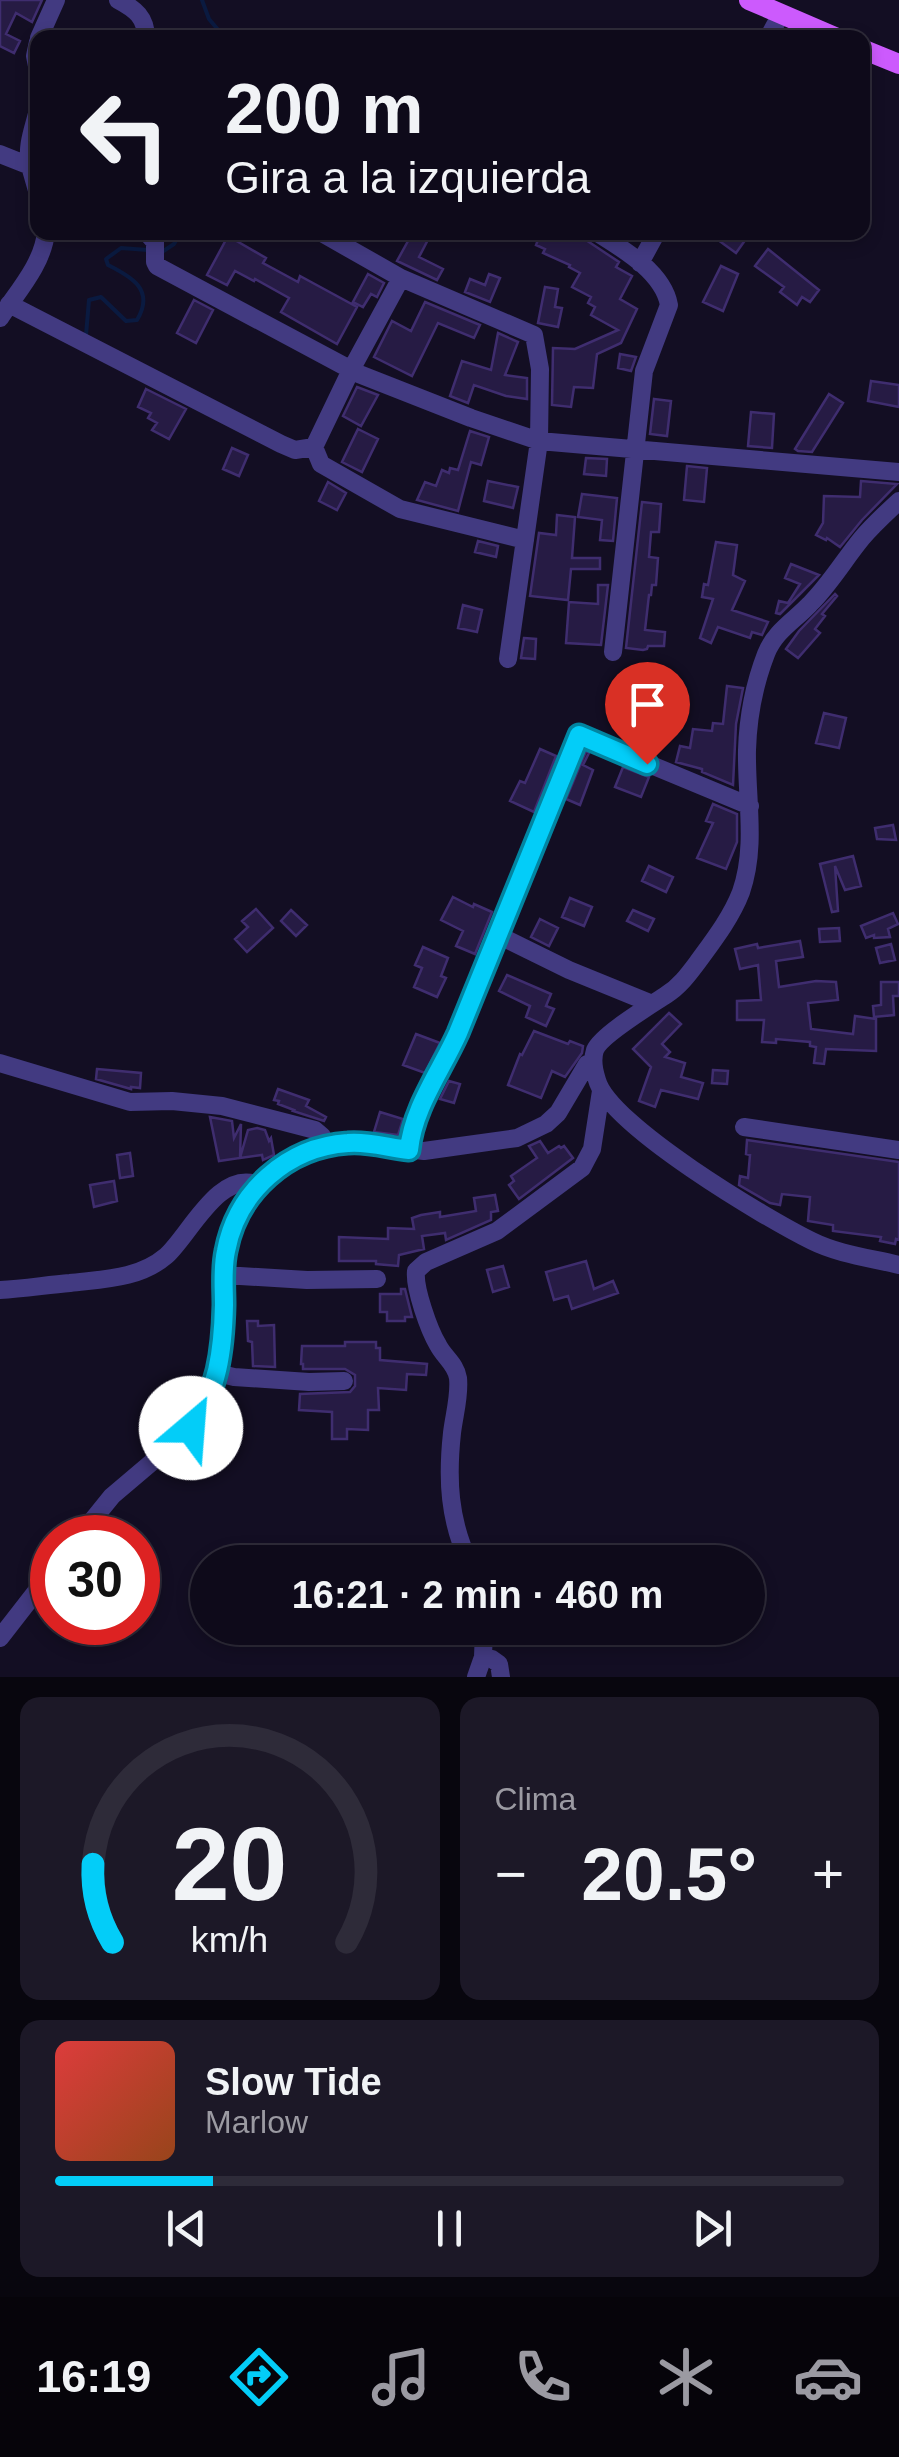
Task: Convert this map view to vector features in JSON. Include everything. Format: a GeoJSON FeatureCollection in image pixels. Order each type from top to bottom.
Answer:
{"type":"FeatureCollection","features":[{"type":"Feature","properties":{"kind":"main road"},"geometry":{"type":"LineString","coordinates":[[749,0],[819,30]]}},
{"type":"Feature","properties":{"kind":"main road"},"geometry":{"type":"LineString","coordinates":[[870,51],[899,64]]}},
{"type":"Feature","properties":{"kind":"street"},"geometry":{"type":"LineString","coordinates":[[42,30],[56,0]]}},
{"type":"Feature","properties":{"kind":"street"},"geometry":{"type":"LineString","coordinates":[[118,0],[134,8],[145,30]]}},
{"type":"Feature","properties":{"kind":"street"},"geometry":{"type":"LineString","coordinates":[[773,30],[782,14]]}},
{"type":"Feature","properties":{"kind":"street"},"geometry":{"type":"LineString","coordinates":[[0,154],[30,165]]}},
{"type":"Feature","properties":{"kind":"street"},"geometry":{"type":"LineString","coordinates":[[44,240],[5,311],[280,444],[295,450],[314,447]]}},
{"type":"Feature","properties":{"kind":"street"},"geometry":{"type":"LineString","coordinates":[[334,240],[401,278],[534,335],[540,369],[539,440],[508,659]]}},
{"type":"Feature","properties":{"kind":"street"},"geometry":{"type":"LineString","coordinates":[[607,240],[640,263],[667,294],[669,305],[644,370],[614,652]]}},
{"type":"Feature","properties":{"kind":"street"},"geometry":{"type":"LineString","coordinates":[[640,263],[653,240]]}},
{"type":"Feature","properties":{"kind":"street"},"geometry":{"type":"LineString","coordinates":[[152,245],[158,266],[351,370],[539,440],[899,472]]}},
{"type":"Feature","properties":{"kind":"street"},"geometry":{"type":"LineString","coordinates":[[401,278],[314,447],[320,464],[400,509],[525,540]]}},
{"type":"Feature","properties":{"kind":"street"},"geometry":{"type":"LineString","coordinates":[[461,1545],[449,1491],[457,1373],[432,1333],[417,1292],[416,1271],[426,1262],[497,1230],[582,1168],[592,1149],[600,1090],[593,1062],[600,1042],[681,983],[721,930],[740,892],[750,852],[748,724],[768,649],[778,633],[810,604],[863,537],[899,501]]}},
{"type":"Feature","properties":{"kind":"street"},"geometry":{"type":"LineString","coordinates":[[409,1150],[432,1082],[458,1033],[579,735],[750,806]]}},
{"type":"Feature","properties":{"kind":"street"},"geometry":{"type":"LineString","coordinates":[[496,934],[569,970],[650,1003]]}},
{"type":"Feature","properties":{"kind":"street"},"geometry":{"type":"LineString","coordinates":[[97,1515],[112,1496],[191,1428],[210,1397],[222,1342],[225,1254],[230,1235],[258,1185],[285,1162],[326,1146],[351,1142],[444,1150],[517,1138],[533,1132],[558,1113],[583,1071],[593,1062]]}},
{"type":"Feature","properties":{"kind":"street"},"geometry":{"type":"LineString","coordinates":[[0,1063],[130,1102],[172,1100],[245,1110],[315,1130],[326,1146]]}},
{"type":"Feature","properties":{"kind":"street"},"geometry":{"type":"LineString","coordinates":[[600,1090],[630,1122],[719,1188],[813,1242],[899,1265]]}},
{"type":"Feature","properties":{"kind":"street"},"geometry":{"type":"LineString","coordinates":[[744,1128],[899,1150]]}},
{"type":"Feature","properties":{"kind":"street"},"geometry":{"type":"LineString","coordinates":[[0,1290],[100,1280],[138,1272],[166,1256],[197,1216],[231,1186],[250,1182],[258,1185]]}},
{"type":"Feature","properties":{"kind":"street"},"geometry":{"type":"LineString","coordinates":[[224,1275],[377,1279]]}},
{"type":"Feature","properties":{"kind":"street"},"geometry":{"type":"LineString","coordinates":[[217,1374],[344,1381]]}},
{"type":"Feature","properties":{"kind":"street"},"geometry":{"type":"LineString","coordinates":[[0,1638],[30,1600]]}},
{"type":"Feature","properties":{"kind":"street"},"geometry":{"type":"LineString","coordinates":[[476,1677],[483,1645]]}},
{"type":"Feature","properties":{"kind":"street"},"geometry":{"type":"LineString","coordinates":[[483,1657],[499,1664],[501,1677]]}},
{"type":"Feature","properties":{"kind":"building"},"geometry":{"type":"Polygon","coordinates":[[[0,0],[42,0],[32,22],[16,13],[6,34],[20,41],[14,53],[0,46],[0,0]]]}},
{"type":"Feature","properties":{"kind":"building"},"geometry":{"type":"Polygon","coordinates":[[[226,240],[235,240],[266,258],[263,263],[298,282],[300,276],[357,307],[337,344],[281,312],[289,298],[255,279],[235,271],[227,285],[207,275],[226,240]]]}},
{"type":"Feature","properties":{"kind":"building"},"geometry":{"type":"Polygon","coordinates":[[[409,240],[428,240],[419,257],[443,269],[437,280],[397,261],[409,240]]]}},
{"type":"Feature","properties":{"kind":"building"},"geometry":{"type":"Polygon","coordinates":[[[538,240],[586,240],[619,262],[616,267],[632,276],[620,299],[637,309],[621,343],[597,354],[593,388],[574,387],[571,407],[552,405],[553,348],[575,349],[618,330],[591,315],[595,307],[588,303],[591,297],[572,287],[580,273],[536,245],[538,240]]]}},
{"type":"Feature","properties":{"kind":"building"},"geometry":{"type":"Polygon","coordinates":[[[718,240],[745,240],[736,253],[718,240]]]}},
{"type":"Feature","properties":{"kind":"building"},"geometry":{"type":"Polygon","coordinates":[[[768,249],[819,290],[810,302],[802,297],[797,305],[780,292],[784,287],[755,266],[768,249]]]}},
{"type":"Feature","properties":{"kind":"building"},"geometry":{"type":"Polygon","coordinates":[[[721,266],[738,274],[723,311],[703,302],[721,266]]]}},
{"type":"Feature","properties":{"kind":"building"},"geometry":{"type":"Polygon","coordinates":[[[368,274],[384,283],[377,297],[371,294],[363,307],[353,302],[368,274]]]}},
{"type":"Feature","properties":{"kind":"building"},"geometry":{"type":"Polygon","coordinates":[[[489,274],[500,278],[490,302],[465,292],[470,279],[485,285],[489,274]]]}},
{"type":"Feature","properties":{"kind":"building"},"geometry":{"type":"Polygon","coordinates":[[[545,287],[558,289],[555,307],[562,308],[558,327],[538,323],[545,287]]]}},
{"type":"Feature","properties":{"kind":"building"},"geometry":{"type":"Polygon","coordinates":[[[194,300],[213,310],[196,343],[177,333],[194,300]]]}},
{"type":"Feature","properties":{"kind":"building"},"geometry":{"type":"Polygon","coordinates":[[[425,302],[480,325],[474,338],[438,323],[412,376],[374,357],[392,321],[411,331],[425,302]]]}},
{"type":"Feature","properties":{"kind":"building"},"geometry":{"type":"Polygon","coordinates":[[[498,333],[518,342],[505,375],[527,378],[527,399],[474,385],[468,403],[450,396],[462,361],[491,370],[498,333]]]}},
{"type":"Feature","properties":{"kind":"building"},"geometry":{"type":"Polygon","coordinates":[[[620,354],[636,357],[631,371],[618,368],[620,354]]]}},
{"type":"Feature","properties":{"kind":"building"},"geometry":{"type":"Polygon","coordinates":[[[871,381],[899,385],[899,407],[868,401],[871,381]]]}},
{"type":"Feature","properties":{"kind":"building"},"geometry":{"type":"Polygon","coordinates":[[[357,387],[378,395],[361,426],[343,416],[357,387]]]}},
{"type":"Feature","properties":{"kind":"building"},"geometry":{"type":"Polygon","coordinates":[[[146,389],[186,409],[169,439],[152,430],[157,423],[148,418],[151,413],[138,407],[146,389]]]}},
{"type":"Feature","properties":{"kind":"building"},"geometry":{"type":"Polygon","coordinates":[[[829,394],[843,403],[812,452],[798,451],[795,449],[829,394]]]}},
{"type":"Feature","properties":{"kind":"building"},"geometry":{"type":"Polygon","coordinates":[[[654,399],[671,401],[667,436],[650,434],[654,399]]]}},
{"type":"Feature","properties":{"kind":"building"},"geometry":{"type":"Polygon","coordinates":[[[751,412],[774,414],[772,448],[748,446],[751,412]]]}},
{"type":"Feature","properties":{"kind":"building"},"geometry":{"type":"Polygon","coordinates":[[[358,429],[378,439],[362,472],[342,462],[358,429]]]}},
{"type":"Feature","properties":{"kind":"building"},"geometry":{"type":"Polygon","coordinates":[[[470,431],[489,437],[481,465],[471,462],[458,511],[417,500],[425,482],[436,486],[442,470],[458,470],[470,431]]]}},
{"type":"Feature","properties":{"kind":"building"},"geometry":{"type":"Polygon","coordinates":[[[232,448],[248,455],[239,476],[223,469],[232,448]]]}},
{"type":"Feature","properties":{"kind":"building"},"geometry":{"type":"Polygon","coordinates":[[[586,458],[607,459],[606,476],[584,474],[586,458]]]}},
{"type":"Feature","properties":{"kind":"building"},"geometry":{"type":"Polygon","coordinates":[[[687,466],[707,468],[704,502],[684,500],[687,466]]]}},
{"type":"Feature","properties":{"kind":"building"},"geometry":{"type":"Polygon","coordinates":[[[488,481],[518,487],[513,508],[484,501],[488,481]]]}},
{"type":"Feature","properties":{"kind":"building"},"geometry":{"type":"Polygon","coordinates":[[[861,481],[897,484],[840,547],[816,535],[823,523],[824,496],[860,497],[861,481]]]}},
{"type":"Feature","properties":{"kind":"building"},"geometry":{"type":"Polygon","coordinates":[[[328,482],[346,493],[337,510],[319,501],[328,482]]]}},
{"type":"Feature","properties":{"kind":"building"},"geometry":{"type":"Polygon","coordinates":[[[582,494],[617,498],[613,541],[600,540],[602,520],[578,517],[582,494]]]}},
{"type":"Feature","properties":{"kind":"building"},"geometry":{"type":"Polygon","coordinates":[[[642,502],[661,504],[659,532],[651,532],[649,557],[658,558],[645,630],[665,632],[664,646],[643,650],[626,648],[642,502]]]}},
{"type":"Feature","properties":{"kind":"building"},"geometry":{"type":"Polygon","coordinates":[[[557,515],[575,517],[572,558],[600,558],[600,569],[571,569],[568,600],[530,596],[539,533],[556,535],[557,515]]]}},
{"type":"Feature","properties":{"kind":"building"},"geometry":{"type":"Polygon","coordinates":[[[478,541],[498,546],[496,557],[475,552],[478,541]]]}},
{"type":"Feature","properties":{"kind":"building"},"geometry":{"type":"Polygon","coordinates":[[[716,542],[737,545],[733,575],[745,581],[732,610],[768,622],[762,635],[752,632],[750,638],[718,627],[711,643],[700,638],[713,599],[702,597],[716,542]]]}},
{"type":"Feature","properties":{"kind":"building"},"geometry":{"type":"Polygon","coordinates":[[[791,564],[819,575],[780,614],[776,613],[779,601],[788,603],[800,584],[785,578],[791,564]]]}},
{"type":"Feature","properties":{"kind":"building"},"geometry":{"type":"Polygon","coordinates":[[[598,585],[608,585],[601,645],[566,643],[569,602],[598,604],[598,585]]]}},
{"type":"Feature","properties":{"kind":"building"},"geometry":{"type":"Polygon","coordinates":[[[835,594],[815,629],[820,633],[798,658],[786,649],[835,594]]]}},
{"type":"Feature","properties":{"kind":"building"},"geometry":{"type":"Polygon","coordinates":[[[463,605],[482,610],[477,632],[458,628],[463,605]]]}},
{"type":"Feature","properties":{"kind":"building"},"geometry":{"type":"Polygon","coordinates":[[[524,638],[536,639],[535,659],[521,658],[524,638]]]}},
{"type":"Feature","properties":{"kind":"building"},"geometry":{"type":"Polygon","coordinates":[[[727,686],[743,688],[736,724],[733,785],[702,769],[676,762],[680,746],[690,748],[693,729],[712,731],[713,723],[723,724],[727,686]]]}},
{"type":"Feature","properties":{"kind":"building"},"geometry":{"type":"Polygon","coordinates":[[[824,713],[846,718],[839,748],[816,743],[824,713]]]}},
{"type":"Feature","properties":{"kind":"building"},"geometry":{"type":"Polygon","coordinates":[[[540,749],[556,756],[534,812],[510,801],[520,781],[525,783],[540,749]]]}},
{"type":"Feature","properties":{"kind":"building"},"geometry":{"type":"Polygon","coordinates":[[[586,751],[589,753],[583,765],[593,770],[580,805],[566,799],[586,751]]]}},
{"type":"Feature","properties":{"kind":"building"},"geometry":{"type":"Polygon","coordinates":[[[623,767],[649,777],[641,797],[615,787],[623,767]]]}},
{"type":"Feature","properties":{"kind":"building"},"geometry":{"type":"Polygon","coordinates":[[[713,804],[737,814],[737,842],[726,869],[697,858],[713,823],[706,821],[713,804]]]}},
{"type":"Feature","properties":{"kind":"building"},"geometry":{"type":"Polygon","coordinates":[[[893,825],[896,840],[877,839],[875,828],[893,825]]]}},
{"type":"Feature","properties":{"kind":"building"},"geometry":{"type":"Polygon","coordinates":[[[853,856],[861,886],[845,890],[835,866],[838,911],[832,912],[820,864],[853,856]]]}},
{"type":"Feature","properties":{"kind":"building"},"geometry":{"type":"Polygon","coordinates":[[[649,866],[673,877],[666,892],[642,881],[649,866]]]}},
{"type":"Feature","properties":{"kind":"building"},"geometry":{"type":"Polygon","coordinates":[[[453,897],[492,912],[475,954],[456,946],[463,931],[441,920],[453,897]]]}},
{"type":"Feature","properties":{"kind":"building"},"geometry":{"type":"Polygon","coordinates":[[[570,898],[592,907],[584,926],[562,917],[570,898]]]}},
{"type":"Feature","properties":{"kind":"building"},"geometry":{"type":"Polygon","coordinates":[[[256,909],[273,928],[247,952],[235,939],[248,927],[242,921],[256,909]]]}},
{"type":"Feature","properties":{"kind":"building"},"geometry":{"type":"Polygon","coordinates":[[[291,910],[307,925],[296,936],[281,921],[291,910]]]}},
{"type":"Feature","properties":{"kind":"building"},"geometry":{"type":"Polygon","coordinates":[[[633,910],[654,919],[648,931],[627,921],[633,910]]]}},
{"type":"Feature","properties":{"kind":"building"},"geometry":{"type":"Polygon","coordinates":[[[893,913],[898,924],[888,929],[890,937],[866,938],[861,926],[893,913]]]}},
{"type":"Feature","properties":{"kind":"building"},"geometry":{"type":"Polygon","coordinates":[[[540,919],[558,928],[549,946],[531,937],[540,919]]]}},
{"type":"Feature","properties":{"kind":"building"},"geometry":{"type":"Polygon","coordinates":[[[839,928],[840,941],[820,942],[819,929],[839,928]]]}},
{"type":"Feature","properties":{"kind":"building"},"geometry":{"type":"Polygon","coordinates":[[[800,941],[803,957],[776,961],[779,987],[836,982],[838,1000],[808,1003],[811,1029],[853,1034],[855,1016],[876,1019],[876,1051],[826,1049],[824,1064],[814,1063],[816,1047],[810,1046],[810,1042],[762,1042],[764,1020],[737,1020],[737,1001],[761,1000],[758,965],[740,969],[735,949],[800,941]]]}},
{"type":"Feature","properties":{"kind":"building"},"geometry":{"type":"Polygon","coordinates":[[[891,944],[895,960],[880,963],[876,948],[891,944]]]}},
{"type":"Feature","properties":{"kind":"building"},"geometry":{"type":"Polygon","coordinates":[[[423,947],[448,958],[441,976],[446,978],[437,997],[414,987],[422,968],[415,965],[423,947]]]}},
{"type":"Feature","properties":{"kind":"building"},"geometry":{"type":"Polygon","coordinates":[[[507,975],[551,994],[546,1006],[554,1009],[546,1026],[526,1017],[530,1006],[499,991],[507,975]]]}},
{"type":"Feature","properties":{"kind":"building"},"geometry":{"type":"Polygon","coordinates":[[[881,982],[899,982],[899,996],[893,996],[894,1015],[874,1017],[873,1006],[881,1005],[881,982]]]}},
{"type":"Feature","properties":{"kind":"building"},"geometry":{"type":"Polygon","coordinates":[[[669,1013],[681,1024],[662,1044],[670,1052],[665,1057],[685,1063],[681,1077],[703,1083],[698,1099],[661,1090],[655,1107],[639,1101],[651,1067],[633,1049],[669,1013]]]}},
{"type":"Feature","properties":{"kind":"building"},"geometry":{"type":"Polygon","coordinates":[[[534,1031],[583,1046],[565,1077],[552,1071],[541,1098],[508,1085],[534,1031]]]}},
{"type":"Feature","properties":{"kind":"building"},"geometry":{"type":"Polygon","coordinates":[[[416,1034],[440,1043],[425,1073],[403,1065],[416,1034]]]}},
{"type":"Feature","properties":{"kind":"building"},"geometry":{"type":"Polygon","coordinates":[[[97,1069],[141,1073],[140,1088],[96,1079],[97,1069]]]}},
{"type":"Feature","properties":{"kind":"building"},"geometry":{"type":"Polygon","coordinates":[[[713,1070],[728,1071],[727,1084],[712,1083],[713,1070]]]}},
{"type":"Feature","properties":{"kind":"building"},"geometry":{"type":"Polygon","coordinates":[[[449,1081],[460,1084],[454,1103],[440,1099],[449,1081]]]}},
{"type":"Feature","properties":{"kind":"building"},"geometry":{"type":"Polygon","coordinates":[[[278,1089],[309,1100],[306,1106],[326,1117],[324,1121],[278,1104],[274,1100],[278,1089]]]}},
{"type":"Feature","properties":{"kind":"building"},"geometry":{"type":"Polygon","coordinates":[[[380,1112],[403,1119],[398,1135],[374,1132],[380,1112]]]}},
{"type":"Feature","properties":{"kind":"building"},"geometry":{"type":"Polygon","coordinates":[[[210,1117],[232,1121],[234,1138],[241,1124],[240,1158],[219,1161],[210,1117]]]}},
{"type":"Feature","properties":{"kind":"building"},"geometry":{"type":"Polygon","coordinates":[[[248,1130],[265,1130],[269,1141],[271,1138],[274,1155],[263,1160],[262,1155],[240,1158],[248,1130]]]}},
{"type":"Feature","properties":{"kind":"building"},"geometry":{"type":"Polygon","coordinates":[[[747,1140],[899,1162],[899,1240],[895,1244],[880,1241],[881,1237],[833,1231],[833,1225],[808,1221],[810,1197],[782,1194],[780,1205],[739,1185],[740,1176],[748,1178],[747,1140]]]}},
{"type":"Feature","properties":{"kind":"building"},"geometry":{"type":"Polygon","coordinates":[[[540,1141],[548,1153],[564,1146],[573,1158],[519,1199],[509,1185],[514,1181],[511,1176],[537,1158],[529,1146],[540,1141]]]}},
{"type":"Feature","properties":{"kind":"building"},"geometry":{"type":"Polygon","coordinates":[[[130,1153],[133,1176],[120,1178],[117,1155],[130,1153]]]}},
{"type":"Feature","properties":{"kind":"building"},"geometry":{"type":"Polygon","coordinates":[[[114,1181],[117,1201],[94,1207],[90,1185],[114,1181]]]}},
{"type":"Feature","properties":{"kind":"building"},"geometry":{"type":"Polygon","coordinates":[[[495,1195],[498,1211],[491,1212],[491,1220],[446,1240],[445,1233],[422,1236],[424,1249],[399,1255],[398,1266],[376,1261],[339,1261],[339,1237],[388,1239],[388,1228],[414,1229],[412,1218],[476,1211],[474,1198],[495,1195]]]}},
{"type":"Feature","properties":{"kind":"building"},"geometry":{"type":"Polygon","coordinates":[[[586,1261],[594,1289],[613,1281],[618,1293],[572,1309],[568,1296],[554,1300],[546,1272],[586,1261]]]}},
{"type":"Feature","properties":{"kind":"building"},"geometry":{"type":"Polygon","coordinates":[[[503,1266],[509,1287],[493,1292],[487,1270],[503,1266]]]}},
{"type":"Feature","properties":{"kind":"building"},"geometry":{"type":"Polygon","coordinates":[[[401,1289],[405,1289],[412,1317],[387,1321],[387,1312],[380,1312],[380,1294],[401,1294],[401,1289]]]}},
{"type":"Feature","properties":{"kind":"building"},"geometry":{"type":"Polygon","coordinates":[[[247,1321],[258,1321],[258,1326],[274,1325],[275,1367],[253,1366],[247,1321]]]}},
{"type":"Feature","properties":{"kind":"building"},"geometry":{"type":"Polygon","coordinates":[[[345,1342],[376,1342],[380,1360],[427,1364],[426,1375],[407,1374],[406,1390],[378,1388],[379,1410],[368,1410],[368,1430],[347,1429],[347,1439],[332,1439],[332,1412],[299,1410],[300,1394],[350,1392],[355,1386],[355,1375],[345,1369],[303,1369],[302,1346],[345,1346],[345,1342]]]}},
{"type":"Feature","properties":{"kind":"waterway"},"geometry":{"type":"LineString","coordinates":[[202,0],[218,30]]}},
{"type":"Feature","properties":{"kind":"waterway"},"geometry":{"type":"LineString","coordinates":[[162,252],[176,240]]}},
{"type":"Feature","properties":{"kind":"waterway"},"geometry":{"type":"LineString","coordinates":[[86,335],[89,300],[101,297],[126,321],[137,320],[142,310],[142,293],[106,259],[121,248],[148,250]]}},
{"type":"Feature","properties":{"kind":"route"},"geometry":{"type":"LineString","coordinates":[[191,1428],[210,1397],[217,1374],[225,1254],[246,1202],[258,1185],[285,1162],[326,1146],[351,1142],[409,1150],[432,1082],[458,1033],[579,735],[647,764]]}}]}
